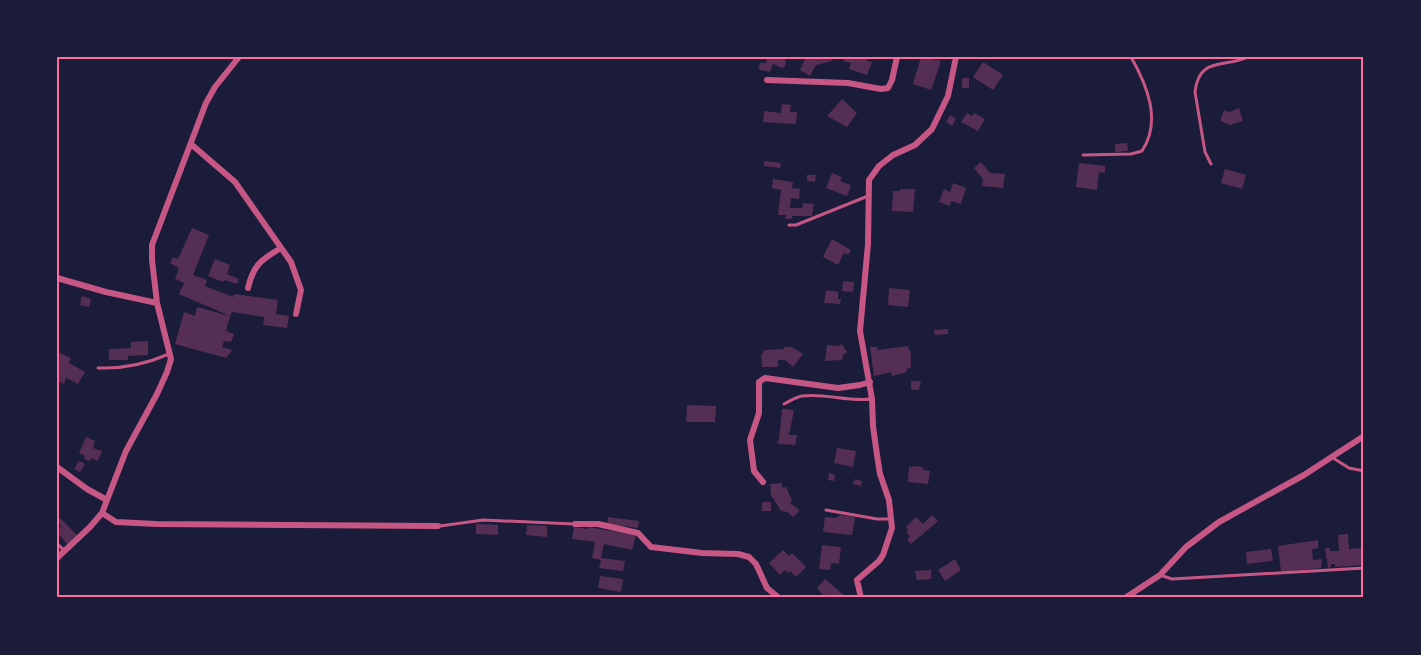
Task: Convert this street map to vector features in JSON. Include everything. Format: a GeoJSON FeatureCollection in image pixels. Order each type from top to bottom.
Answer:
{"type":"FeatureCollection","features":[{"type":"Feature","properties":{"kind":"street"},"geometry":{"type":"LineString","coordinates":[[57,558],[102,513],[126,451],[167,372],[171,359],[157,303],[152,245],[192,145],[206,103],[215,87],[239,57]]}},
{"type":"Feature","properties":{"kind":"street"},"geometry":{"type":"LineString","coordinates":[[767,80],[848,83],[881,89],[888,88],[897,57]]}},
{"type":"Feature","properties":{"kind":"street"},"geometry":{"type":"LineString","coordinates":[[861,598],[857,580],[883,555],[892,528],[889,500],[880,474],[870,382],[860,331],[868,244],[870,180],[879,166],[915,145],[932,129],[948,96],[956,57]]}},
{"type":"Feature","properties":{"kind":"street"},"geometry":{"type":"LineString","coordinates":[[192,145],[235,182],[291,262],[301,290],[296,314]]}},
{"type":"Feature","properties":{"kind":"street"},"geometry":{"type":"LineString","coordinates":[[248,288],[252,274],[263,259],[281,248]]}},
{"type":"Feature","properties":{"kind":"street"},"geometry":{"type":"LineString","coordinates":[[57,278],[157,303]]}},
{"type":"Feature","properties":{"kind":"street"},"geometry":{"type":"LineString","coordinates":[[763,482],[754,471],[750,440],[759,412],[759,382],[765,378],[838,388],[870,382]]}},
{"type":"Feature","properties":{"kind":"street"},"geometry":{"type":"LineString","coordinates":[[1125,598],[1160,574],[1203,533],[1304,475],[1364,436]]}},
{"type":"Feature","properties":{"kind":"street"},"geometry":{"type":"LineString","coordinates":[[57,466],[87,489],[107,500]]}},
{"type":"Feature","properties":{"kind":"street"},"geometry":{"type":"LineString","coordinates":[[102,513],[116,522],[156,524],[438,526]]}},
{"type":"Feature","properties":{"kind":"street"},"geometry":{"type":"LineString","coordinates":[[575,524],[598,524],[638,533],[651,547],[749,557],[756,564],[767,588],[778,598]]}},
{"type":"Feature","properties":{"kind":"lane"},"geometry":{"type":"LineString","coordinates":[[1083,155],[1131,154],[1142,151],[1148,142],[1152,107],[1141,74],[1131,57]]}},
{"type":"Feature","properties":{"kind":"lane"},"geometry":{"type":"LineString","coordinates":[[1211,164],[1203,143],[1195,92],[1196,83],[1200,75],[1211,65],[1248,57]]}},
{"type":"Feature","properties":{"kind":"lane"},"geometry":{"type":"LineString","coordinates":[[789,225],[796,225],[868,196]]}},
{"type":"Feature","properties":{"kind":"lane"},"geometry":{"type":"LineString","coordinates":[[98,368],[119,369],[156,360],[170,354]]}},
{"type":"Feature","properties":{"kind":"lane"},"geometry":{"type":"LineString","coordinates":[[784,404],[800,396],[859,401],[872,399]]}},
{"type":"Feature","properties":{"kind":"lane"},"geometry":{"type":"LineString","coordinates":[[1332,457],[1339,464],[1348,468],[1364,471]]}},
{"type":"Feature","properties":{"kind":"lane"},"geometry":{"type":"LineString","coordinates":[[826,510],[877,519],[892,519]]}},
{"type":"Feature","properties":{"kind":"lane"},"geometry":{"type":"LineString","coordinates":[[438,526],[483,520],[575,524]]}},
{"type":"Feature","properties":{"kind":"lane"},"geometry":{"type":"LineString","coordinates":[[57,544],[65,551]]}},
{"type":"Feature","properties":{"kind":"lane"},"geometry":{"type":"LineString","coordinates":[[1160,574],[1172,579],[1364,568]]}},
{"type":"Feature","properties":{"kind":"building"},"geometry":{"type":"Polygon","coordinates":[[[767,57],[784,57],[785,66],[782,68],[773,64],[770,72],[758,69],[760,63],[766,63],[767,57]]]}},
{"type":"Feature","properties":{"kind":"building"},"geometry":{"type":"Polygon","coordinates":[[[806,57],[831,57],[832,61],[816,65],[810,76],[800,70],[806,57]]]}},
{"type":"Feature","properties":{"kind":"building"},"geometry":{"type":"Polygon","coordinates":[[[845,57],[868,57],[867,61],[872,62],[867,75],[849,69],[851,63],[843,61],[845,57]]]}},
{"type":"Feature","properties":{"kind":"building"},"geometry":{"type":"Polygon","coordinates":[[[921,57],[941,61],[931,90],[913,84],[921,57]]]}},
{"type":"Feature","properties":{"kind":"building"},"geometry":{"type":"Polygon","coordinates":[[[983,62],[1003,75],[993,90],[973,77],[983,62]]]}},
{"type":"Feature","properties":{"kind":"building"},"geometry":{"type":"Polygon","coordinates":[[[962,78],[969,78],[969,88],[962,88],[962,78]]]}},
{"type":"Feature","properties":{"kind":"building"},"geometry":{"type":"Polygon","coordinates":[[[842,99],[857,113],[847,127],[827,116],[842,99]]]}},
{"type":"Feature","properties":{"kind":"building"},"geometry":{"type":"Polygon","coordinates":[[[782,104],[791,105],[790,112],[797,112],[796,124],[763,122],[764,111],[781,113],[782,104]]]}},
{"type":"Feature","properties":{"kind":"building"},"geometry":{"type":"Polygon","coordinates":[[[1239,108],[1243,121],[1230,125],[1220,121],[1224,110],[1230,112],[1239,108]]]}},
{"type":"Feature","properties":{"kind":"building"},"geometry":{"type":"Polygon","coordinates":[[[967,113],[972,116],[974,113],[985,119],[978,131],[961,122],[967,113]]]}},
{"type":"Feature","properties":{"kind":"building"},"geometry":{"type":"Polygon","coordinates":[[[950,115],[956,119],[952,126],[946,122],[950,115]]]}},
{"type":"Feature","properties":{"kind":"building"},"geometry":{"type":"Polygon","coordinates":[[[1127,143],[1128,151],[1115,152],[1115,144],[1127,143]]]}},
{"type":"Feature","properties":{"kind":"building"},"geometry":{"type":"Polygon","coordinates":[[[764,161],[781,163],[780,168],[764,166],[764,161]]]}},
{"type":"Feature","properties":{"kind":"building"},"geometry":{"type":"Polygon","coordinates":[[[981,162],[990,173],[1005,174],[1003,188],[982,186],[983,179],[974,168],[981,162]]]}},
{"type":"Feature","properties":{"kind":"building"},"geometry":{"type":"Polygon","coordinates":[[[1079,163],[1105,166],[1105,173],[1099,172],[1097,190],[1076,187],[1079,163]]]}},
{"type":"Feature","properties":{"kind":"building"},"geometry":{"type":"Polygon","coordinates":[[[1225,169],[1246,175],[1242,189],[1221,183],[1225,169]]]}},
{"type":"Feature","properties":{"kind":"building"},"geometry":{"type":"Polygon","coordinates":[[[832,173],[842,177],[840,181],[851,185],[847,196],[826,188],[832,173]]]}},
{"type":"Feature","properties":{"kind":"building"},"geometry":{"type":"Polygon","coordinates":[[[807,175],[816,175],[815,182],[807,181],[807,175]]]}},
{"type":"Feature","properties":{"kind":"building"},"geometry":{"type":"Polygon","coordinates":[[[773,179],[793,182],[792,188],[800,189],[799,199],[791,198],[790,208],[802,208],[803,203],[814,204],[812,216],[792,216],[792,219],[785,219],[786,215],[778,215],[781,190],[772,188],[773,179]]]}},
{"type":"Feature","properties":{"kind":"building"},"geometry":{"type":"Polygon","coordinates":[[[953,183],[966,188],[961,204],[951,201],[950,206],[939,202],[944,189],[950,192],[953,183]]]}},
{"type":"Feature","properties":{"kind":"building"},"geometry":{"type":"Polygon","coordinates":[[[900,189],[915,189],[913,212],[892,211],[893,191],[900,191],[900,189]]]}},
{"type":"Feature","properties":{"kind":"building"},"geometry":{"type":"Polygon","coordinates":[[[192,228],[209,235],[193,275],[207,280],[205,286],[233,297],[234,294],[278,300],[276,314],[289,316],[287,328],[263,325],[264,317],[232,312],[230,316],[179,294],[184,283],[175,279],[179,268],[170,263],[173,257],[178,259],[192,228]]]}},
{"type":"Feature","properties":{"kind":"building"},"geometry":{"type":"Polygon","coordinates":[[[832,239],[851,250],[848,255],[844,253],[838,265],[823,257],[832,239]]]}},
{"type":"Feature","properties":{"kind":"building"},"geometry":{"type":"Polygon","coordinates":[[[215,259],[230,265],[227,274],[239,279],[237,284],[208,276],[215,259]]]}},
{"type":"Feature","properties":{"kind":"building"},"geometry":{"type":"Polygon","coordinates":[[[843,281],[854,282],[853,292],[842,291],[843,281]]]}},
{"type":"Feature","properties":{"kind":"building"},"geometry":{"type":"Polygon","coordinates":[[[889,288],[910,290],[908,307],[888,305],[889,288]]]}},
{"type":"Feature","properties":{"kind":"building"},"geometry":{"type":"Polygon","coordinates":[[[826,290],[838,292],[838,299],[841,299],[840,304],[824,303],[826,290]]]}},
{"type":"Feature","properties":{"kind":"building"},"geometry":{"type":"Polygon","coordinates":[[[82,296],[91,299],[89,307],[80,305],[82,296]]]}},
{"type":"Feature","properties":{"kind":"building"},"geometry":{"type":"Polygon","coordinates":[[[197,307],[230,316],[226,331],[234,334],[231,342],[224,341],[222,347],[232,350],[226,358],[175,344],[184,312],[195,316],[197,307]]]}},
{"type":"Feature","properties":{"kind":"building"},"geometry":{"type":"Polygon","coordinates":[[[948,329],[948,334],[935,335],[934,330],[948,329]]]}},
{"type":"Feature","properties":{"kind":"building"},"geometry":{"type":"Polygon","coordinates":[[[148,341],[148,355],[128,356],[128,360],[109,360],[109,349],[131,348],[131,342],[148,341]]]}},
{"type":"Feature","properties":{"kind":"building"},"geometry":{"type":"Polygon","coordinates":[[[842,344],[847,352],[843,355],[842,360],[825,361],[827,345],[842,344]]]}},
{"type":"Feature","properties":{"kind":"building"},"geometry":{"type":"Polygon","coordinates":[[[908,346],[911,354],[911,367],[907,369],[907,372],[892,376],[891,372],[874,376],[870,347],[877,347],[878,350],[908,346]]]}},
{"type":"Feature","properties":{"kind":"building"},"geometry":{"type":"Polygon","coordinates":[[[784,347],[792,347],[803,354],[793,367],[785,360],[778,360],[778,367],[762,367],[761,355],[765,350],[784,349],[784,347]]]}},
{"type":"Feature","properties":{"kind":"building"},"geometry":{"type":"Polygon","coordinates":[[[60,353],[71,358],[69,363],[85,372],[78,384],[66,378],[64,384],[57,381],[57,359],[60,353]]]}},
{"type":"Feature","properties":{"kind":"building"},"geometry":{"type":"Polygon","coordinates":[[[911,381],[921,381],[919,390],[911,390],[911,381]]]}},
{"type":"Feature","properties":{"kind":"building"},"geometry":{"type":"Polygon","coordinates":[[[687,405],[716,406],[715,422],[686,422],[687,405]]]}},
{"type":"Feature","properties":{"kind":"building"},"geometry":{"type":"Polygon","coordinates":[[[782,409],[794,410],[789,435],[797,435],[795,445],[777,442],[782,409]]]}},
{"type":"Feature","properties":{"kind":"building"},"geometry":{"type":"Polygon","coordinates":[[[86,437],[95,441],[93,448],[102,451],[98,461],[91,458],[89,461],[84,459],[85,456],[79,453],[86,437]]]}},
{"type":"Feature","properties":{"kind":"building"},"geometry":{"type":"Polygon","coordinates":[[[837,448],[856,451],[853,467],[834,463],[837,448]]]}},
{"type":"Feature","properties":{"kind":"building"},"geometry":{"type":"Polygon","coordinates":[[[79,461],[85,464],[80,472],[74,469],[79,461]]]}},
{"type":"Feature","properties":{"kind":"building"},"geometry":{"type":"Polygon","coordinates":[[[918,466],[930,471],[928,484],[908,482],[909,467],[918,466]]]}},
{"type":"Feature","properties":{"kind":"building"},"geometry":{"type":"Polygon","coordinates":[[[829,473],[835,475],[834,481],[828,480],[829,473]]]}},
{"type":"Feature","properties":{"kind":"building"},"geometry":{"type":"Polygon","coordinates":[[[855,479],[862,481],[861,486],[853,484],[855,479]]]}},
{"type":"Feature","properties":{"kind":"building"},"geometry":{"type":"Polygon","coordinates":[[[782,483],[782,488],[786,487],[792,500],[790,503],[800,510],[793,517],[781,511],[771,495],[770,484],[782,483]]]}},
{"type":"Feature","properties":{"kind":"building"},"geometry":{"type":"Polygon","coordinates":[[[762,502],[771,502],[771,511],[762,511],[762,502]]]}},
{"type":"Feature","properties":{"kind":"building"},"geometry":{"type":"Polygon","coordinates":[[[840,515],[855,517],[852,535],[823,532],[825,517],[836,518],[840,515]]]}},
{"type":"Feature","properties":{"kind":"building"},"geometry":{"type":"Polygon","coordinates":[[[932,515],[938,521],[911,544],[907,540],[910,536],[906,532],[908,530],[906,527],[916,517],[923,524],[932,515]]]}},
{"type":"Feature","properties":{"kind":"building"},"geometry":{"type":"Polygon","coordinates":[[[608,517],[639,521],[638,528],[607,524],[608,517]]]}},
{"type":"Feature","properties":{"kind":"building"},"geometry":{"type":"Polygon","coordinates":[[[60,518],[77,535],[67,544],[57,532],[61,526],[57,521],[60,518]]]}},
{"type":"Feature","properties":{"kind":"building"},"geometry":{"type":"Polygon","coordinates":[[[476,524],[498,525],[498,535],[476,534],[476,524]]]}},
{"type":"Feature","properties":{"kind":"building"},"geometry":{"type":"Polygon","coordinates":[[[527,525],[547,526],[547,537],[526,535],[527,525]]]}},
{"type":"Feature","properties":{"kind":"building"},"geometry":{"type":"Polygon","coordinates":[[[574,527],[636,535],[632,550],[604,544],[601,558],[625,561],[623,571],[599,568],[601,560],[592,558],[595,542],[572,539],[574,527]]]}},
{"type":"Feature","properties":{"kind":"building"},"geometry":{"type":"Polygon","coordinates":[[[1348,534],[1349,549],[1364,548],[1364,565],[1335,567],[1335,564],[1331,564],[1328,568],[1325,548],[1330,548],[1330,551],[1339,551],[1338,535],[1348,534]]]}},
{"type":"Feature","properties":{"kind":"building"},"geometry":{"type":"Polygon","coordinates":[[[1318,540],[1318,548],[1312,549],[1313,560],[1322,559],[1321,568],[1281,572],[1278,546],[1318,540]]]}},
{"type":"Feature","properties":{"kind":"building"},"geometry":{"type":"Polygon","coordinates":[[[822,545],[841,547],[839,564],[831,563],[830,570],[819,569],[822,545]]]}},
{"type":"Feature","properties":{"kind":"building"},"geometry":{"type":"Polygon","coordinates":[[[1271,549],[1273,561],[1247,564],[1246,552],[1271,549]]]}},
{"type":"Feature","properties":{"kind":"building"},"geometry":{"type":"Polygon","coordinates":[[[783,550],[789,556],[792,553],[806,567],[796,577],[790,571],[788,573],[785,570],[780,575],[769,563],[783,550]]]}},
{"type":"Feature","properties":{"kind":"building"},"geometry":{"type":"Polygon","coordinates":[[[955,559],[961,570],[945,581],[938,570],[955,559]]]}},
{"type":"Feature","properties":{"kind":"building"},"geometry":{"type":"Polygon","coordinates":[[[931,570],[931,579],[917,580],[915,571],[931,570]]]}},
{"type":"Feature","properties":{"kind":"building"},"geometry":{"type":"Polygon","coordinates":[[[600,576],[623,579],[621,592],[598,588],[600,576]]]}},
{"type":"Feature","properties":{"kind":"building"},"geometry":{"type":"Polygon","coordinates":[[[825,579],[847,598],[822,598],[824,597],[817,588],[825,579]]]}}]}
